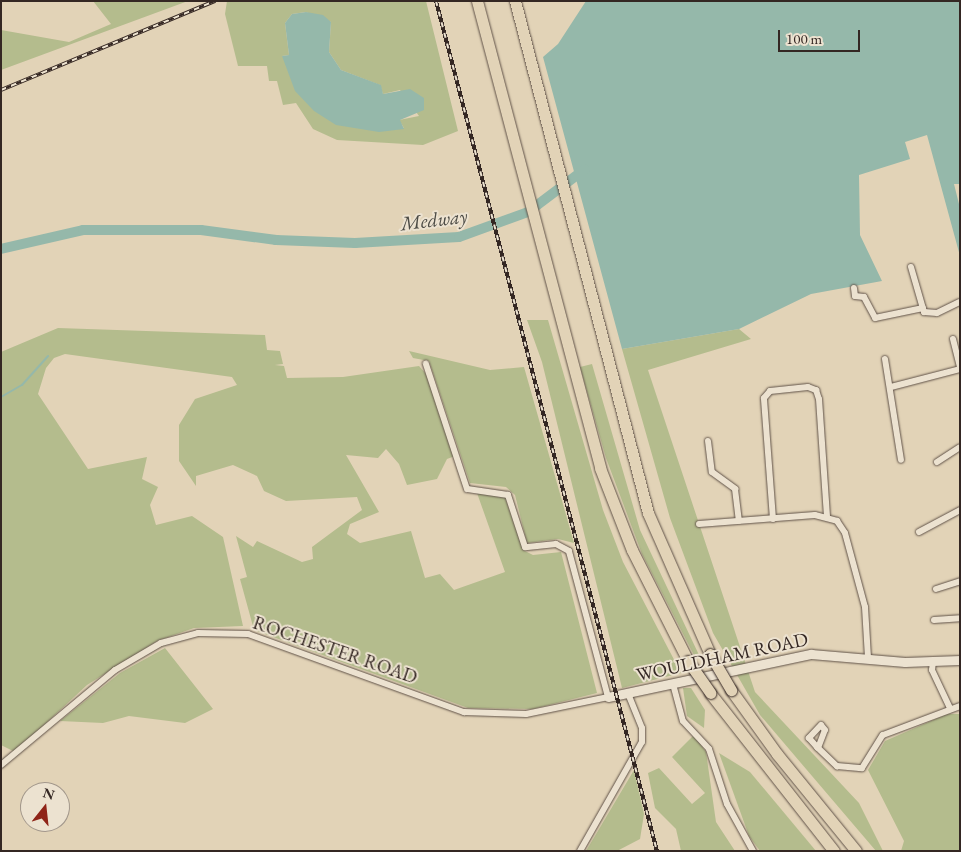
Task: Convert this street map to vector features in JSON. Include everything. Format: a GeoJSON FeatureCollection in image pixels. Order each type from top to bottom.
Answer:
{"type":"FeatureCollection","features":[{"type":"Feature","properties":{"kind":"highway"},"geometry":{"type":"LineString","coordinates":[[477,1],[586,421],[632,550],[688,661],[710,694],[834,851]]}},
{"type":"Feature","properties":{"kind":"highway"},"geometry":{"type":"LineString","coordinates":[[515,1],[657,540],[710,654],[731,690],[777,754],[856,851]]}},
{"type":"Feature","properties":{"kind":"street"},"geometry":{"type":"LineString","coordinates":[[911,267],[924,312],[938,313],[960,302]]}},
{"type":"Feature","properties":{"kind":"street"},"geometry":{"type":"LineString","coordinates":[[854,288],[855,296],[864,297],[876,318],[923,308]]}},
{"type":"Feature","properties":{"kind":"street"},"geometry":{"type":"LineString","coordinates":[[891,387],[960,368],[953,339]]}},
{"type":"Feature","properties":{"kind":"street"},"geometry":{"type":"LineString","coordinates":[[885,360],[891,387],[901,460]]}},
{"type":"Feature","properties":{"kind":"street"},"geometry":{"type":"LineString","coordinates":[[426,364],[467,489],[508,495],[524,547],[556,544],[569,551],[608,697]]}},
{"type":"Feature","properties":{"kind":"street"},"geometry":{"type":"LineString","coordinates":[[773,519],[764,398],[770,391],[811,387],[818,393],[827,516],[845,533],[856,570],[866,617],[868,658]]}},
{"type":"Feature","properties":{"kind":"street"},"geometry":{"type":"LineString","coordinates":[[708,441],[712,472],[735,489],[739,521]]}},
{"type":"Feature","properties":{"kind":"street"},"geometry":{"type":"LineString","coordinates":[[937,462],[960,447]]}},
{"type":"Feature","properties":{"kind":"street"},"geometry":{"type":"LineString","coordinates":[[920,532],[960,510]]}},
{"type":"Feature","properties":{"kind":"street"},"geometry":{"type":"LineString","coordinates":[[699,524],[827,516]]}},
{"type":"Feature","properties":{"kind":"street"},"geometry":{"type":"LineString","coordinates":[[936,590],[960,581]]}},
{"type":"Feature","properties":{"kind":"street"},"geometry":{"type":"LineString","coordinates":[[934,620],[960,618]]}},
{"type":"Feature","properties":{"kind":"street","name":"ROCHESTER ROAD"},"geometry":{"type":"LineString","coordinates":[[1,765],[115,670],[162,643],[204,632],[248,634],[464,712],[526,714],[608,697]]}},
{"type":"Feature","properties":{"kind":"street","name":"WOULDHAM ROAD"},"geometry":{"type":"LineString","coordinates":[[608,697],[803,655],[933,662],[960,660]]}},
{"type":"Feature","properties":{"kind":"street"},"geometry":{"type":"LineString","coordinates":[[933,662],[932,670],[950,708]]}},
{"type":"Feature","properties":{"kind":"street"},"geometry":{"type":"LineString","coordinates":[[673,684],[683,721],[709,749],[727,804],[753,851]]}},
{"type":"Feature","properties":{"kind":"street"},"geometry":{"type":"LineString","coordinates":[[580,851],[642,742],[642,728],[628,693]]}},
{"type":"Feature","properties":{"kind":"street"},"geometry":{"type":"LineString","coordinates":[[818,748],[837,766],[862,768],[878,739],[950,708],[960,706]]}},
{"type":"Feature","properties":{"kind":"green space"},"geometry":{"type":"Polygon","coordinates":[[[93,1],[188,1],[1,70],[1,30],[69,42],[111,24],[93,1]]]}},
{"type":"Feature","properties":{"kind":"green space"},"geometry":{"type":"Polygon","coordinates":[[[227,1],[426,1],[458,131],[423,145],[337,140],[313,129],[296,103],[283,105],[277,81],[269,81],[267,66],[238,66],[225,14],[227,1]],[[306,12],[292,14],[285,23],[289,55],[282,56],[404,128],[399,120],[419,116],[400,90],[383,94],[380,85],[341,70],[329,52],[331,22],[306,12]]]}},
{"type":"Feature","properties":{"kind":"green space"},"geometry":{"type":"Polygon","coordinates":[[[527,320],[548,320],[603,510],[623,562],[681,673],[622,688],[542,362],[527,320]]]}},
{"type":"Feature","properties":{"kind":"green space"},"geometry":{"type":"Polygon","coordinates":[[[58,328],[265,335],[267,350],[280,351],[283,364],[275,365],[284,366],[287,378],[343,377],[419,366],[427,375],[455,456],[447,459],[437,479],[407,485],[399,464],[386,449],[378,458],[346,455],[379,512],[350,524],[347,534],[360,543],[411,531],[425,578],[440,574],[454,590],[505,572],[477,493],[505,497],[523,550],[533,555],[561,552],[597,693],[533,709],[468,708],[254,630],[240,579],[247,577],[236,536],[253,547],[257,541],[302,562],[313,559],[312,547],[362,510],[357,497],[286,501],[264,491],[257,476],[233,465],[196,476],[196,486],[179,461],[179,425],[195,399],[237,385],[232,377],[65,354],[54,358],[46,368],[38,394],[88,469],[147,457],[142,479],[158,487],[150,505],[156,525],[192,516],[223,537],[243,626],[194,628],[157,641],[87,685],[15,752],[1,745],[1,352],[58,328]]]}},
{"type":"Feature","properties":{"kind":"green space"},"geometry":{"type":"Polygon","coordinates":[[[739,329],[751,339],[648,370],[755,692],[859,803],[883,851],[876,851],[760,715],[713,633],[670,518],[622,349],[739,329]]]}},
{"type":"Feature","properties":{"kind":"green space"},"geometry":{"type":"Polygon","coordinates":[[[409,351],[490,370],[524,367],[574,543],[558,539],[527,543],[515,495],[506,487],[470,483],[429,361],[413,358],[409,351]]]}},
{"type":"Feature","properties":{"kind":"green space"},"geometry":{"type":"Polygon","coordinates":[[[592,364],[640,530],[699,655],[695,657],[642,554],[606,458],[580,367],[592,364]]]}},
{"type":"Feature","properties":{"kind":"green space"},"geometry":{"type":"Polygon","coordinates":[[[165,648],[213,709],[185,723],[129,716],[103,723],[60,721],[120,673],[165,648]]]}},
{"type":"Feature","properties":{"kind":"green space"},"geometry":{"type":"Polygon","coordinates":[[[683,688],[691,688],[705,710],[704,728],[687,716],[683,688]]]}},
{"type":"Feature","properties":{"kind":"green space"},"geometry":{"type":"Polygon","coordinates":[[[947,714],[960,714],[960,851],[901,851],[904,841],[868,770],[885,741],[947,714]]]}},
{"type":"Feature","properties":{"kind":"green space"},"geometry":{"type":"Polygon","coordinates":[[[694,735],[706,752],[716,822],[735,851],[681,851],[676,829],[655,808],[648,773],[659,768],[692,804],[705,793],[672,757],[694,735]]]}},
{"type":"Feature","properties":{"kind":"green space"},"geometry":{"type":"Polygon","coordinates":[[[719,753],[750,772],[816,851],[760,851],[749,836],[719,753]]]}},
{"type":"Feature","properties":{"kind":"green space"},"geometry":{"type":"Polygon","coordinates":[[[634,770],[644,814],[640,839],[617,851],[586,851],[634,770]]]}},
{"type":"Feature","properties":{"kind":"shaded area"},"geometry":{"type":"Polygon","coordinates":[[[586,1],[960,1],[960,184],[954,184],[960,208],[960,256],[927,135],[905,142],[910,159],[859,175],[860,235],[882,281],[811,294],[739,329],[622,349],[543,57],[558,44],[586,1]]]}},
{"type":"Feature","properties":{"kind":"shaded area"},"geometry":{"type":"Polygon","coordinates":[[[306,12],[323,15],[331,22],[329,52],[341,70],[381,85],[383,94],[410,89],[424,98],[424,110],[400,120],[404,129],[379,132],[336,125],[314,111],[295,91],[282,56],[289,55],[285,23],[292,14],[306,12]]]}},
{"type":"Feature","properties":{"kind":"waterway","name":"Medway"},"geometry":{"type":"LineString","coordinates":[[1,249],[83,230],[201,230],[276,240],[355,243],[459,237],[528,212],[585,169]]}},
{"type":"Feature","properties":{"kind":"waterway"},"geometry":{"type":"LineString","coordinates":[[1,397],[22,385],[48,356]]}},
{"type":"Feature","properties":{"kind":"railway"},"geometry":{"type":"LineString","coordinates":[[1,90],[215,1]]}},
{"type":"Feature","properties":{"kind":"railway"},"geometry":{"type":"LineString","coordinates":[[436,1],[657,851]]}}]}
